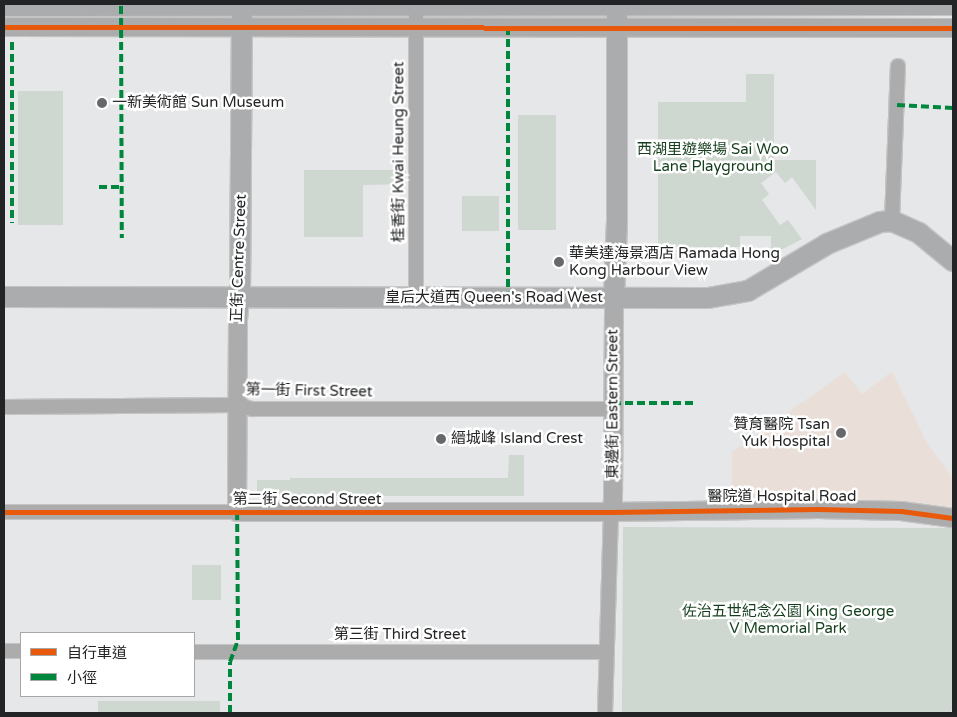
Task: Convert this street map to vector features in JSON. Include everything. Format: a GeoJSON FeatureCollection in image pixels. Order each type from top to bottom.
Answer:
{"type":"FeatureCollection","features":[{"type":"Feature","properties":{"kind":"main road","name":"正街 Centre Street"},"geometry":{"type":"LineString","coordinates":[[240,298],[242,4]]}},
{"type":"Feature","properties":{"kind":"main road","name":"東邊街 Eastern Street"},"geometry":{"type":"LineString","coordinates":[[614,299],[617,221],[617,4]]}},
{"type":"Feature","properties":{"kind":"main road"},"geometry":{"type":"LineString","coordinates":[[4,6],[899,4],[953,6]]}},
{"type":"Feature","properties":{"kind":"main road"},"geometry":{"type":"LineString","coordinates":[[892,221],[919,233],[953,261]]}},
{"type":"Feature","properties":{"kind":"main road","name":"皇后大道西 Queen's Road West"},"geometry":{"type":"LineString","coordinates":[[4,297],[708,298],[748,291],[827,244],[880,222],[892,221]]}},
{"type":"Feature","properties":{"kind":"street","name":"桂香街 Kwai Heung Street"},"geometry":{"type":"LineString","coordinates":[[416,5],[416,298]]}},
{"type":"Feature","properties":{"kind":"street"},"geometry":{"type":"LineString","coordinates":[[4,27],[953,28]]}},
{"type":"Feature","properties":{"kind":"street"},"geometry":{"type":"LineString","coordinates":[[892,221],[898,66]]}},
{"type":"Feature","properties":{"kind":"street","name":"正街 Centre Street"},"geometry":{"type":"LineString","coordinates":[[238,512],[240,298]]}},
{"type":"Feature","properties":{"kind":"street","name":"東邊街 Eastern Street"},"geometry":{"type":"LineString","coordinates":[[605,713],[614,409],[614,299]]}},
{"type":"Feature","properties":{"kind":"street","name":"第一街 First Street"},"geometry":{"type":"LineString","coordinates":[[4,407],[238,406],[252,409],[614,409]]}},
{"type":"Feature","properties":{"kind":"street","name":"醫院道 Hospital Road"},"geometry":{"type":"LineString","coordinates":[[611,512],[840,509],[901,511],[953,518]]}},
{"type":"Feature","properties":{"kind":"street","name":"第二街 Second Street"},"geometry":{"type":"LineString","coordinates":[[4,512],[611,512]]}},
{"type":"Feature","properties":{"kind":"street"},"geometry":{"type":"LineString","coordinates":[[4,652],[20,652]]}},
{"type":"Feature","properties":{"kind":"street","name":"第三街 Third Street"},"geometry":{"type":"LineString","coordinates":[[195,652],[607,652]]}},
{"type":"Feature","properties":{"kind":"shaded area","name":"贊育醫院 Tsan Yuk Hospital"},"geometry":{"type":"Polygon","coordinates":[[[892,371],[926,441],[953,479],[953,508],[897,501],[732,501],[732,452],[845,372],[862,394],[892,371]]]}},
{"type":"Feature","properties":{"kind":"green space","name":"西湖里遊樂場 Sai Woo Lane Playground"},"geometry":{"type":"Polygon","coordinates":[[[746,74],[774,74],[774,160],[816,160],[816,210],[792,177],[785,183],[776,172],[761,183],[769,194],[762,200],[780,225],[788,220],[802,239],[771,255],[771,236],[740,236],[740,247],[658,247],[658,102],[746,102],[746,74]]]}},
{"type":"Feature","properties":{"kind":"green space"},"geometry":{"type":"Polygon","coordinates":[[[18,91],[63,91],[63,225],[18,225],[18,91]]]}},
{"type":"Feature","properties":{"kind":"green space"},"geometry":{"type":"Polygon","coordinates":[[[518,115],[556,115],[556,230],[518,230],[518,115]]]}},
{"type":"Feature","properties":{"kind":"green space"},"geometry":{"type":"Polygon","coordinates":[[[304,170],[406,170],[406,184],[363,185],[363,237],[304,237],[304,170]]]}},
{"type":"Feature","properties":{"kind":"green space"},"geometry":{"type":"Polygon","coordinates":[[[462,196],[499,196],[499,231],[462,231],[462,196]]]}},
{"type":"Feature","properties":{"kind":"green space"},"geometry":{"type":"Polygon","coordinates":[[[509,455],[524,455],[524,496],[257,496],[257,480],[290,480],[290,478],[508,478],[509,455]]]}},
{"type":"Feature","properties":{"kind":"green space","name":"佐治五世紀念公園 King George V Memorial Park"},"geometry":{"type":"Polygon","coordinates":[[[623,527],[953,528],[953,708],[950,713],[622,713],[623,527]]]}},
{"type":"Feature","properties":{"kind":"green space"},"geometry":{"type":"Polygon","coordinates":[[[192,565],[221,565],[221,600],[192,600],[192,565]]]}},
{"type":"Feature","properties":{"kind":"green space"},"geometry":{"type":"Polygon","coordinates":[[[98,701],[220,701],[220,713],[98,713],[98,701]]]}},
{"type":"Feature","properties":{"kind":"tram line"},"geometry":{"type":"LineString","coordinates":[[4,20],[953,19]]}},
{"type":"Feature","properties":{"kind":"marked path"},"geometry":{"type":"LineString","coordinates":[[121,6],[122,238]]}},
{"type":"Feature","properties":{"kind":"marked path"},"geometry":{"type":"LineString","coordinates":[[508,27],[508,298]]}},
{"type":"Feature","properties":{"kind":"marked path"},"geometry":{"type":"LineString","coordinates":[[12,42],[12,223]]}},
{"type":"Feature","properties":{"kind":"marked path"},"geometry":{"type":"LineString","coordinates":[[897,105],[953,108]]}},
{"type":"Feature","properties":{"kind":"marked path"},"geometry":{"type":"LineString","coordinates":[[99,187],[122,187]]}},
{"type":"Feature","properties":{"kind":"marked path"},"geometry":{"type":"LineString","coordinates":[[613,403],[696,403]]}},
{"type":"Feature","properties":{"kind":"marked path"},"geometry":{"type":"LineString","coordinates":[[230,713],[230,662],[238,640],[237,512]]}},
{"type":"Feature","properties":{"kind":"cycle path"},"geometry":{"type":"LineString","coordinates":[[4,27],[953,28]]}},
{"type":"Feature","properties":{"kind":"cycle path"},"geometry":{"type":"LineString","coordinates":[[4,512],[611,512],[818,509],[901,511],[953,518]]}},
{"type":"Feature","properties":{"kind":"place","name":"一新美術館 Sun Museum"},"geometry":{"type":"Point","coordinates":[102,103]}},
{"type":"Feature","properties":{"kind":"place","name":"華美達海景酒店 Ramada Hong Kong Harbour View"},"geometry":{"type":"Point","coordinates":[559,262]}},
{"type":"Feature","properties":{"kind":"place","name":"贊育醫院 Tsan Yuk Hospital"},"geometry":{"type":"Point","coordinates":[841,433]}},
{"type":"Feature","properties":{"kind":"place","name":"縉城峰 Island Crest"},"geometry":{"type":"Point","coordinates":[441,439]}}]}
